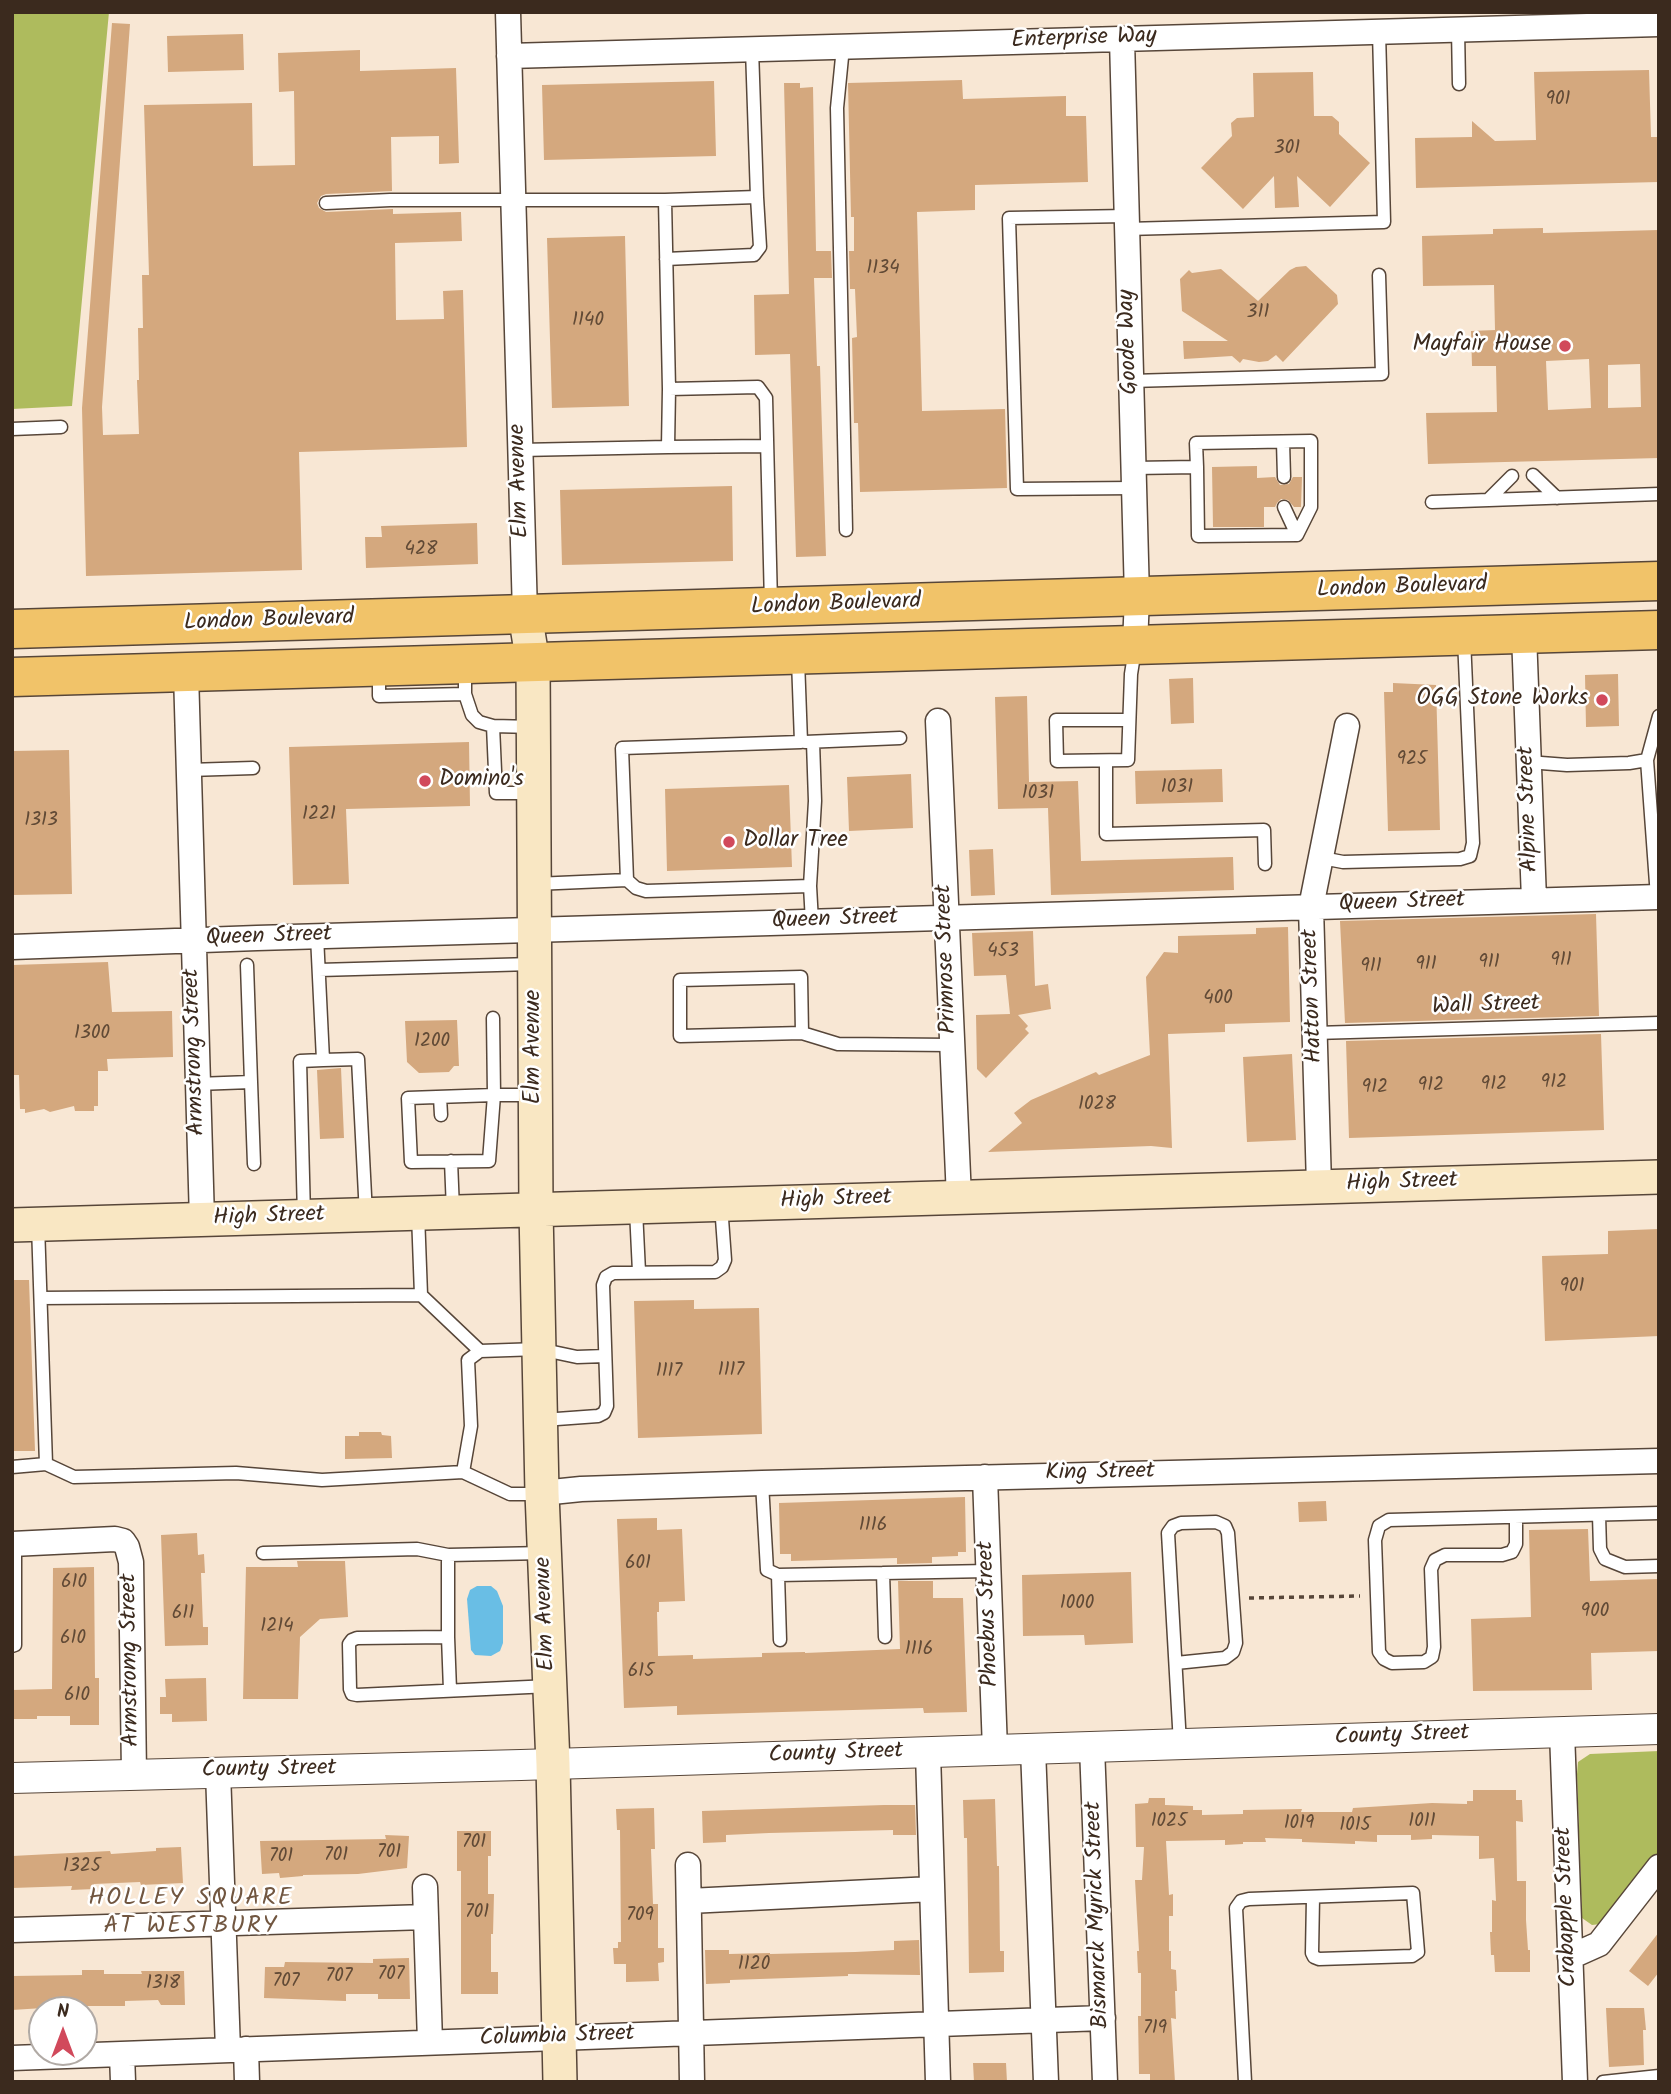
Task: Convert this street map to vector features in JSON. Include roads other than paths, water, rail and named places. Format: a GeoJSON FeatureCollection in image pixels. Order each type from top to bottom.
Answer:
{"type":"FeatureCollection","features":[{"type":"Feature","properties":{"kind":"main road","name":"London Boulevard"},"geometry":{"type":"LineString","coordinates":[[12,629],[1659,581]]}},
{"type":"Feature","properties":{"kind":"main road","name":"Elm Avenue"},"geometry":{"type":"LineString","coordinates":[[525,614],[533,663],[536,1210],[560,2082]]}},
{"type":"Feature","properties":{"kind":"main road"},"geometry":{"type":"LineString","coordinates":[[12,677],[379,668],[465,680],[533,663],[1659,630]]}},
{"type":"Feature","properties":{"kind":"main road","name":"High Street"},"geometry":{"type":"LineString","coordinates":[[25,1225],[1659,1177]]}},
{"type":"Feature","properties":{"kind":"street","name":"Elm Avenue"},"geometry":{"type":"LineString","coordinates":[[508,12],[525,614]]}},
{"type":"Feature","properties":{"kind":"street","name":"Enterprise Way"},"geometry":{"type":"LineString","coordinates":[[509,56],[1122,39],[1346,22],[1379,32],[1659,24]]}},
{"type":"Feature","properties":{"kind":"street","name":"Goode Way"},"geometry":{"type":"LineString","coordinates":[[1122,39],[1137,597],[1135,645]]}},
{"type":"Feature","properties":{"kind":"street","name":"Alpine Street"},"geometry":{"type":"LineString","coordinates":[[1524,634],[1534,900]]}},
{"type":"Feature","properties":{"kind":"street","name":"Armstrong Street"},"geometry":{"type":"LineString","coordinates":[[186,673],[202,1220]]}},
{"type":"Feature","properties":{"kind":"street","name":"Primrose Street"},"geometry":{"type":"LineString","coordinates":[[938,721],[959,1198]]}},
{"type":"Feature","properties":{"kind":"street","name":"Hatton Street"},"geometry":{"type":"LineString","coordinates":[[1319,1186],[1311,907],[1347,726]]}},
{"type":"Feature","properties":{"kind":"street","name":"Queen Street"},"geometry":{"type":"LineString","coordinates":[[12,947],[257,937],[1658,897]]}},
{"type":"Feature","properties":{"kind":"street","name":"King Street"},"geometry":{"type":"LineString","coordinates":[[542,1493],[581,1489],[762,1483],[1659,1461]]}},
{"type":"Feature","properties":{"kind":"street","name":"Phoebus Street"},"geometry":{"type":"LineString","coordinates":[[985,1477],[995,1750]]}},
{"type":"Feature","properties":{"kind":"street","name":"Armstromg Street"},"geometry":{"type":"LineString","coordinates":[[14,1544],[115,1539],[123,1541],[127,1547],[131,1562],[134,1774]]}},
{"type":"Feature","properties":{"kind":"street","name":"County Street"},"geometry":{"type":"LineString","coordinates":[[12,1778],[1659,1729]]}},
{"type":"Feature","properties":{"kind":"street","name":"Crabapple Street"},"geometry":{"type":"LineString","coordinates":[[1563,1732],[1575,2082]]}},
{"type":"Feature","properties":{"kind":"street","name":"Bismarck Myrick Street"},"geometry":{"type":"LineString","coordinates":[[1092,1747],[1105,2082]]}},
{"type":"Feature","properties":{"kind":"street"},"geometry":{"type":"LineString","coordinates":[[1033,1749],[1046,2082]]}},
{"type":"Feature","properties":{"kind":"street"},"geometry":{"type":"LineString","coordinates":[[928,1752],[938,2082]]}},
{"type":"Feature","properties":{"kind":"street"},"geometry":{"type":"LineString","coordinates":[[218,1772],[224,1922],[237,2049],[247,2082]]}},
{"type":"Feature","properties":{"kind":"street"},"geometry":{"type":"LineString","coordinates":[[688,1865],[692,2082]]}},
{"type":"Feature","properties":{"kind":"street"},"geometry":{"type":"LineString","coordinates":[[1570,1957],[1599,1944],[1659,1867]]}},
{"type":"Feature","properties":{"kind":"street"},"geometry":{"type":"LineString","coordinates":[[425,1887],[430,2042]]}},
{"type":"Feature","properties":{"kind":"street"},"geometry":{"type":"LineString","coordinates":[[689,1901],[932,1889]]}},
{"type":"Feature","properties":{"kind":"street"},"geometry":{"type":"LineString","coordinates":[[12,1930],[426,1917]]}},
{"type":"Feature","properties":{"kind":"street","name":"Columbia Street"},"geometry":{"type":"LineString","coordinates":[[12,2058],[1103,2018]]}},
{"type":"Feature","properties":{"kind":"street"},"geometry":{"type":"LineString","coordinates":[[122,2054],[123,2082]]}},
{"type":"Feature","properties":{"kind":"lane"},"geometry":{"type":"LineString","coordinates":[[1458,29],[1459,84]]}},
{"type":"Feature","properties":{"kind":"lane"},"geometry":{"type":"LineString","coordinates":[[1197,467],[1134,478],[1017,489],[1009,218],[1127,222],[1384,222],[1379,32]]}},
{"type":"Feature","properties":{"kind":"lane"},"geometry":{"type":"LineString","coordinates":[[843,47],[837,108],[846,530]]}},
{"type":"Feature","properties":{"kind":"lane"},"geometry":{"type":"LineString","coordinates":[[666,259],[754,255],[760,247],[752,49]]}},
{"type":"Feature","properties":{"kind":"lane"},"geometry":{"type":"LineString","coordinates":[[326,203],[390,200],[664,200],[757,197]]}},
{"type":"Feature","properties":{"kind":"lane"},"geometry":{"type":"LineString","coordinates":[[664,200],[668,447]]}},
{"type":"Feature","properties":{"kind":"lane"},"geometry":{"type":"LineString","coordinates":[[1131,381],[1382,374],[1379,275]]}},
{"type":"Feature","properties":{"kind":"lane"},"geometry":{"type":"LineString","coordinates":[[669,389],[758,387],[766,398],[771,607]]}},
{"type":"Feature","properties":{"kind":"lane"},"geometry":{"type":"LineString","coordinates":[[12,429],[61,428]]}},
{"type":"Feature","properties":{"kind":"lane"},"geometry":{"type":"LineString","coordinates":[[1283,442],[1284,477]]}},
{"type":"Feature","properties":{"kind":"lane"},"geometry":{"type":"LineString","coordinates":[[1311,442],[1311,507],[1297,535],[1198,536],[1196,443],[1311,442]]}},
{"type":"Feature","properties":{"kind":"lane"},"geometry":{"type":"LineString","coordinates":[[520,450],[767,446]]}},
{"type":"Feature","properties":{"kind":"lane"},"geometry":{"type":"LineString","coordinates":[[1533,475],[1557,498]]}},
{"type":"Feature","properties":{"kind":"lane"},"geometry":{"type":"LineString","coordinates":[[1488,500],[1512,477]]}},
{"type":"Feature","properties":{"kind":"lane"},"geometry":{"type":"LineString","coordinates":[[1432,502],[1659,494]]}},
{"type":"Feature","properties":{"kind":"lane"},"geometry":{"type":"LineString","coordinates":[[1284,507],[1297,535]]}},
{"type":"Feature","properties":{"kind":"lane"},"geometry":{"type":"LineString","coordinates":[[1322,858],[1343,862],[1460,859],[1470,856],[1473,843],[1464,636]]}},
{"type":"Feature","properties":{"kind":"lane"},"geometry":{"type":"LineString","coordinates":[[1129,720],[1056,720],[1057,761],[1128,760],[1131,674],[1135,645]]}},
{"type":"Feature","properties":{"kind":"lane"},"geometry":{"type":"LineString","coordinates":[[798,656],[815,801],[810,886],[812,922]]}},
{"type":"Feature","properties":{"kind":"lane"},"geometry":{"type":"LineString","coordinates":[[465,680],[472,715],[479,722],[494,726],[534,727]]}},
{"type":"Feature","properties":{"kind":"lane"},"geometry":{"type":"LineString","coordinates":[[1658,897],[1655,827],[1647,760],[1659,716]]}},
{"type":"Feature","properties":{"kind":"lane"},"geometry":{"type":"LineString","coordinates":[[494,726],[496,793],[534,793]]}},
{"type":"Feature","properties":{"kind":"lane"},"geometry":{"type":"LineString","coordinates":[[626,880],[622,748],[900,738]]}},
{"type":"Feature","properties":{"kind":"lane"},"geometry":{"type":"LineString","coordinates":[[1528,762],[1567,765],[1647,760]]}},
{"type":"Feature","properties":{"kind":"lane"},"geometry":{"type":"LineString","coordinates":[[1106,761],[1106,834],[1264,830],[1265,864]]}},
{"type":"Feature","properties":{"kind":"lane"},"geometry":{"type":"LineString","coordinates":[[189,770],[253,768]]}},
{"type":"Feature","properties":{"kind":"lane"},"geometry":{"type":"LineString","coordinates":[[535,884],[626,880],[636,888],[646,891],[810,886]]}},
{"type":"Feature","properties":{"kind":"lane"},"geometry":{"type":"LineString","coordinates":[[317,936],[323,1060]]}},
{"type":"Feature","properties":{"kind":"lane"},"geometry":{"type":"LineString","coordinates":[[319,970],[535,964]]}},
{"type":"Feature","properties":{"kind":"lane"},"geometry":{"type":"LineString","coordinates":[[247,965],[254,1164]]}},
{"type":"Feature","properties":{"kind":"lane"},"geometry":{"type":"LineString","coordinates":[[802,1033],[801,977],[680,979],[680,1036],[802,1033],[838,1044],[952,1045]]}},
{"type":"Feature","properties":{"kind":"lane"},"geometry":{"type":"LineString","coordinates":[[493,1018],[494,1096],[489,1161],[445,1158],[411,1162],[408,1098],[440,1097],[494,1096],[536,1095]]}},
{"type":"Feature","properties":{"kind":"lane","name":"Wall Street"},"geometry":{"type":"LineString","coordinates":[[1315,1033],[1659,1023]]}},
{"type":"Feature","properties":{"kind":"lane"},"geometry":{"type":"LineString","coordinates":[[304,1217],[300,1061],[358,1059],[366,1216]]}},
{"type":"Feature","properties":{"kind":"lane"},"geometry":{"type":"LineString","coordinates":[[197,1084],[251,1082]]}},
{"type":"Feature","properties":{"kind":"lane"},"geometry":{"type":"LineString","coordinates":[[440,1097],[440,1115]]}},
{"type":"Feature","properties":{"kind":"lane"},"geometry":{"type":"LineString","coordinates":[[445,1158],[453,1213]]}},
{"type":"Feature","properties":{"kind":"lane"},"geometry":{"type":"LineString","coordinates":[[540,1420],[598,1416],[604,1413],[607,1406],[603,1285],[606,1277],[613,1273],[715,1272],[722,1267],[725,1260],[721,1205]]}},
{"type":"Feature","properties":{"kind":"lane"},"geometry":{"type":"LineString","coordinates":[[636,1208],[639,1272]]}},
{"type":"Feature","properties":{"kind":"lane"},"geometry":{"type":"LineString","coordinates":[[418,1214],[421,1295]]}},
{"type":"Feature","properties":{"kind":"lane"},"geometry":{"type":"LineString","coordinates":[[25,1225],[41,1298],[46,1464]]}},
{"type":"Feature","properties":{"kind":"lane"},"geometry":{"type":"LineString","coordinates":[[41,1298],[421,1295],[480,1351]]}},
{"type":"Feature","properties":{"kind":"lane"},"geometry":{"type":"LineString","coordinates":[[463,1472],[471,1426],[468,1360],[480,1351],[539,1349],[577,1357],[606,1356]]}},
{"type":"Feature","properties":{"kind":"lane"},"geometry":{"type":"LineString","coordinates":[[12,1467],[46,1464],[74,1477],[236,1473],[322,1480],[463,1472],[510,1494],[542,1493]]}},
{"type":"Feature","properties":{"kind":"lane"},"geometry":{"type":"LineString","coordinates":[[762,1483],[767,1570],[778,1575],[988,1571]]}},
{"type":"Feature","properties":{"kind":"lane"},"geometry":{"type":"LineString","coordinates":[[1516,1517],[1516,1544],[1512,1552],[1502,1555],[1445,1555],[1435,1560],[1431,1569],[1434,1647],[1432,1657],[1424,1662],[1392,1663],[1384,1659],[1379,1652],[1375,1540],[1379,1526],[1389,1520],[1598,1515],[1659,1514]]}},
{"type":"Feature","properties":{"kind":"lane"},"geometry":{"type":"LineString","coordinates":[[1598,1515],[1600,1549],[1605,1559],[1625,1567],[1659,1566]]}},
{"type":"Feature","properties":{"kind":"lane"},"geometry":{"type":"LineString","coordinates":[[1176,1662],[1225,1658],[1233,1652],[1236,1643],[1228,1533],[1225,1526],[1216,1522],[1181,1523],[1173,1526],[1168,1533],[1180,1744]]}},
{"type":"Feature","properties":{"kind":"lane"},"geometry":{"type":"LineString","coordinates":[[12,1646],[15,1645],[14,1544]]}},
{"type":"Feature","properties":{"kind":"lane"},"geometry":{"type":"LineString","coordinates":[[263,1553],[418,1549],[448,1555],[545,1553]]}},
{"type":"Feature","properties":{"kind":"lane"},"geometry":{"type":"LineString","coordinates":[[448,1555],[450,1690]]}},
{"type":"Feature","properties":{"kind":"lane"},"geometry":{"type":"LineString","coordinates":[[883,1573],[885,1637]]}},
{"type":"Feature","properties":{"kind":"lane"},"geometry":{"type":"LineString","coordinates":[[778,1575],[780,1640]]}},
{"type":"Feature","properties":{"kind":"lane"},"geometry":{"type":"LineString","coordinates":[[448,1637],[352,1640],[349,1644],[352,1694],[550,1686]]}},
{"type":"Feature","properties":{"kind":"lane"},"geometry":{"type":"LineString","coordinates":[[1245,2082],[1236,1908],[1241,1901],[1413,1893],[1418,1952],[1412,1956],[1314,1957],[1313,1898]]}},
{"type":"Feature","properties":{"kind":"lane"},"geometry":{"type":"LineString","coordinates":[[1603,2082],[1659,2076]]}},
{"type":"Feature","properties":{"kind":"water"},"geometry":{"type":"Polygon","coordinates":[[[477,1586],[491,1586],[497,1591],[503,1606],[503,1643],[500,1651],[491,1656],[475,1655],[471,1650],[467,1599],[470,1590],[477,1586]]]}},
{"type":"Feature","properties":{"kind":"place","name":"Mayfair House"},"geometry":{"type":"Point","coordinates":[1565,346]}},
{"type":"Feature","properties":{"kind":"place","name":"OGG Stone Works"},"geometry":{"type":"Point","coordinates":[1602,700]}},
{"type":"Feature","properties":{"kind":"place","name":"Domino's"},"geometry":{"type":"Point","coordinates":[425,781]}},
{"type":"Feature","properties":{"kind":"place","name":"Dollar Tree"},"geometry":{"type":"Point","coordinates":[729,842]}},
{"type":"Feature","properties":{"kind":"district","name":"HOLLEY SQUARE AT WESTBURY"},"geometry":{"type":"Point","coordinates":[191,1914]}}]}
